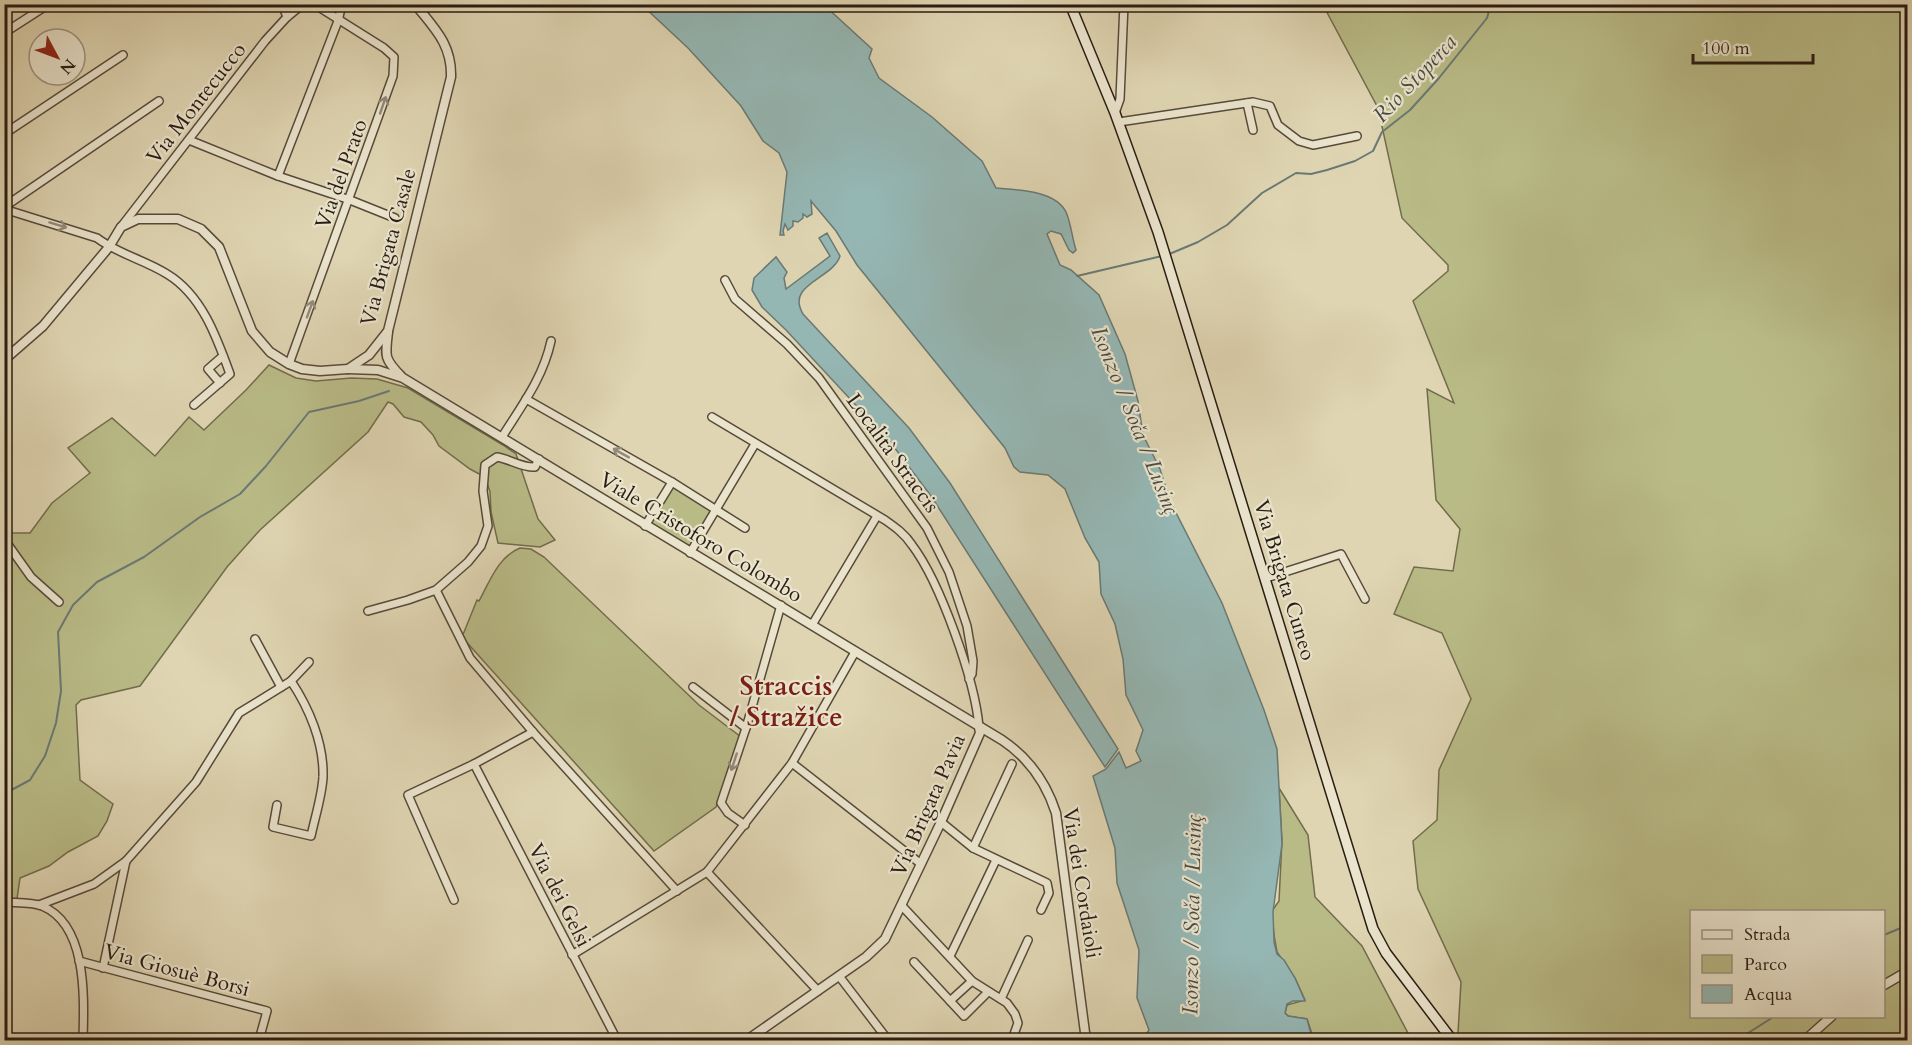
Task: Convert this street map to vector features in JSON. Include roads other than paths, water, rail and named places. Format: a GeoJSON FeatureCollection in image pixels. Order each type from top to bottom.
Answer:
{"type":"FeatureCollection","features":[{"type":"Feature","properties":{"kind":"main road","name":"Via Brigata Cuneo"},"geometry":{"type":"LineString","coordinates":[[1070,4],[1119,122],[1164,251],[1373,928],[1386,953],[1452,1041]]}},
{"type":"Feature","properties":{"kind":"street"},"geometry":{"type":"LineString","coordinates":[[4,33],[49,4]]}},
{"type":"Feature","properties":{"kind":"street"},"geometry":{"type":"LineString","coordinates":[[282,4],[287,17]]}},
{"type":"Feature","properties":{"kind":"street","name":"Via Montecucco"},"geometry":{"type":"LineString","coordinates":[[121,227],[265,41],[287,17],[303,4]]}},
{"type":"Feature","properties":{"kind":"street"},"geometry":{"type":"LineString","coordinates":[[314,4],[338,21]]}},
{"type":"Feature","properties":{"kind":"street"},"geometry":{"type":"LineString","coordinates":[[278,176],[338,21],[342,4]]}},
{"type":"Feature","properties":{"kind":"street","name":"Via Brigata Casale"},"geometry":{"type":"LineString","coordinates":[[348,369],[369,355],[388,332],[451,77],[448,53],[442,38],[415,4]]}},
{"type":"Feature","properties":{"kind":"street"},"geometry":{"type":"LineString","coordinates":[[1115,113],[1120,99],[1124,4]]}},
{"type":"Feature","properties":{"kind":"street","name":"Via del Prato"},"geometry":{"type":"LineString","coordinates":[[289,364],[393,76],[394,57],[384,48],[338,21]]}},
{"type":"Feature","properties":{"kind":"street"},"geometry":{"type":"LineString","coordinates":[[4,134],[123,55]]}},
{"type":"Feature","properties":{"kind":"street"},"geometry":{"type":"LineString","coordinates":[[4,208],[159,101]]}},
{"type":"Feature","properties":{"kind":"street"},"geometry":{"type":"LineString","coordinates":[[1119,122],[1253,102],[1270,106],[1278,125],[1299,141],[1313,146],[1357,136]]}},
{"type":"Feature","properties":{"kind":"street"},"geometry":{"type":"LineString","coordinates":[[1247,103],[1253,130]]}},
{"type":"Feature","properties":{"kind":"street"},"geometry":{"type":"LineString","coordinates":[[189,140],[278,176],[395,218]]}},
{"type":"Feature","properties":{"kind":"street"},"geometry":{"type":"LineString","coordinates":[[4,208],[90,235],[109,247],[168,274],[189,292],[213,330],[230,374],[194,405]]}},
{"type":"Feature","properties":{"kind":"street"},"geometry":{"type":"LineString","coordinates":[[4,360],[43,326],[109,247],[121,227],[138,219],[178,219],[201,229],[219,247],[252,331],[270,352],[302,369],[320,371],[348,369]]}},
{"type":"Feature","properties":{"kind":"street","name":"Località Straccis"},"geometry":{"type":"LineString","coordinates":[[725,280],[735,299],[787,344],[819,378],[927,528],[949,572],[967,626],[973,661],[969,679]]}},
{"type":"Feature","properties":{"kind":"street","name":"Viale Cristoforo Colombo"},"geometry":{"type":"LineString","coordinates":[[388,332],[386,349],[388,363],[403,378]]}},
{"type":"Feature","properties":{"kind":"street"},"geometry":{"type":"LineString","coordinates":[[502,437],[540,376],[547,360],[551,340]]}},
{"type":"Feature","properties":{"kind":"street"},"geometry":{"type":"LineString","coordinates":[[220,383],[208,369],[223,356]]}},
{"type":"Feature","properties":{"kind":"street","name":"Viale Cristoforo Colombo"},"geometry":{"type":"LineString","coordinates":[[348,369],[378,370],[403,378],[980,727]]}},
{"type":"Feature","properties":{"kind":"street"},"geometry":{"type":"LineString","coordinates":[[526,399],[672,482],[745,528]]}},
{"type":"Feature","properties":{"kind":"street","name":"Via Brigata Pavia"},"geometry":{"type":"LineString","coordinates":[[712,417],[895,527],[914,546],[935,585],[953,630],[976,699],[980,727],[980,733],[902,906],[877,948],[747,1041]]}},
{"type":"Feature","properties":{"kind":"street"},"geometry":{"type":"LineString","coordinates":[[690,553],[754,444]]}},
{"type":"Feature","properties":{"kind":"street"},"geometry":{"type":"LineString","coordinates":[[368,611],[436,590],[468,562],[481,546],[488,526],[483,491],[485,465],[497,456],[509,458],[527,468],[535,466],[539,459]]}},
{"type":"Feature","properties":{"kind":"street"},"geometry":{"type":"LineString","coordinates":[[645,526],[672,482]]}},
{"type":"Feature","properties":{"kind":"street"},"geometry":{"type":"LineString","coordinates":[[812,625],[877,516]]}},
{"type":"Feature","properties":{"kind":"street"},"geometry":{"type":"LineString","coordinates":[[4,539],[31,577],[59,602]]}},
{"type":"Feature","properties":{"kind":"street"},"geometry":{"type":"LineString","coordinates":[[1266,578],[1341,554],[1365,599]]}},
{"type":"Feature","properties":{"kind":"street"},"geometry":{"type":"LineString","coordinates":[[436,590],[470,658],[533,732],[677,891]]}},
{"type":"Feature","properties":{"kind":"street"},"geometry":{"type":"LineString","coordinates":[[745,825],[728,813],[721,803],[746,728],[781,605]]}},
{"type":"Feature","properties":{"kind":"street"},"geometry":{"type":"LineString","coordinates":[[4,638],[6,647],[4,661]]}},
{"type":"Feature","properties":{"kind":"street"},"geometry":{"type":"LineString","coordinates":[[255,639],[281,687]]}},
{"type":"Feature","properties":{"kind":"street"},"geometry":{"type":"LineString","coordinates":[[572,955],[707,872],[792,764],[855,652]]}},
{"type":"Feature","properties":{"kind":"street"},"geometry":{"type":"LineString","coordinates":[[39,905],[94,884],[126,861],[196,782],[239,713],[291,681],[309,662]]}},
{"type":"Feature","properties":{"kind":"street"},"geometry":{"type":"LineString","coordinates":[[277,805],[273,828],[310,836],[323,778],[322,751],[303,699],[291,681]]}},
{"type":"Feature","properties":{"kind":"street"},"geometry":{"type":"LineString","coordinates":[[693,687],[746,728]]}},
{"type":"Feature","properties":{"kind":"street","name":"Via dei Cordaioli"},"geometry":{"type":"LineString","coordinates":[[980,727],[1021,755],[1033,767],[1050,795],[1056,813],[1063,859],[1086,1041]]}},
{"type":"Feature","properties":{"kind":"street"},"geometry":{"type":"LineString","coordinates":[[454,900],[408,795],[474,764],[533,732]]}},
{"type":"Feature","properties":{"kind":"street","name":"Via dei Gelsi"},"geometry":{"type":"LineString","coordinates":[[474,764],[617,1041]]}},
{"type":"Feature","properties":{"kind":"street"},"geometry":{"type":"LineString","coordinates":[[792,764],[921,864]]}},
{"type":"Feature","properties":{"kind":"street"},"geometry":{"type":"LineString","coordinates":[[973,848],[1012,765]]}},
{"type":"Feature","properties":{"kind":"street"},"geometry":{"type":"LineString","coordinates":[[941,822],[973,848],[1047,883],[1049,893],[1041,910]]}},
{"type":"Feature","properties":{"kind":"street"},"geometry":{"type":"LineString","coordinates":[[950,956],[996,860]]}},
{"type":"Feature","properties":{"kind":"street"},"geometry":{"type":"LineString","coordinates":[[103,968],[126,861]]}},
{"type":"Feature","properties":{"kind":"street"},"geometry":{"type":"LineString","coordinates":[[707,872],[818,992]]}},
{"type":"Feature","properties":{"kind":"street"},"geometry":{"type":"LineString","coordinates":[[4,902],[39,905],[56,914],[68,927],[82,979],[83,1041]]}},
{"type":"Feature","properties":{"kind":"street"},"geometry":{"type":"LineString","coordinates":[[902,906],[972,981],[1011,1008],[1018,1023],[1012,1041]]}},
{"type":"Feature","properties":{"kind":"street"},"geometry":{"type":"LineString","coordinates":[[1001,999],[1028,940]]}},
{"type":"Feature","properties":{"kind":"street","name":"Via Giosuè Borsi"},"geometry":{"type":"LineString","coordinates":[[79,962],[267,1011],[259,1041]]}},
{"type":"Feature","properties":{"kind":"street"},"geometry":{"type":"LineString","coordinates":[[914,962],[964,1016],[988,992]]}},
{"type":"Feature","properties":{"kind":"street"},"geometry":{"type":"LineString","coordinates":[[1885,984],[1908,971]]}},
{"type":"Feature","properties":{"kind":"street"},"geometry":{"type":"LineString","coordinates":[[839,976],[888,1041]]}},
{"type":"Feature","properties":{"kind":"street"},"geometry":{"type":"LineString","coordinates":[[950,1001],[972,981]]}},
{"type":"Feature","properties":{"kind":"street"},"geometry":{"type":"LineString","coordinates":[[1805,1041],[1831,1018]]}},
{"type":"Feature","properties":{"kind":"water","name":"Isonzo / Soča / Lusinç"},"geometry":{"type":"Polygon","coordinates":[[[642,5],[824,5],[872,49],[869,58],[879,78],[932,117],[982,161],[996,188],[1045,195],[1061,205],[1066,212],[1076,250],[1073,253],[1069,250],[1061,234],[1051,231],[1047,234],[1060,265],[1071,270],[1099,295],[1125,354],[1138,401],[1143,435],[1160,469],[1170,501],[1222,603],[1277,749],[1282,844],[1273,912],[1274,942],[1277,954],[1284,960],[1295,978],[1305,1001],[1293,1001],[1287,1004],[1285,1013],[1288,1016],[1307,1019],[1312,1038],[1310,1040],[1142,1040],[1149,1030],[1137,998],[1139,950],[1117,883],[1115,848],[1093,776],[1106,769],[1119,752],[1126,768],[1141,761],[1136,751],[1143,730],[1126,695],[1123,659],[1115,624],[1101,594],[1099,562],[1085,538],[1065,489],[1048,475],[1020,472],[1014,467],[1005,448],[857,265],[836,231],[811,201],[812,214],[807,217],[803,214],[803,218],[798,222],[793,221],[793,226],[788,230],[785,224],[784,235],[780,235],[787,172],[779,153],[763,141],[741,106],[688,48],[642,5]]]}},
{"type":"Feature","properties":{"kind":"water"},"geometry":{"type":"Polygon","coordinates":[[[827,233],[840,256],[829,271],[812,282],[800,296],[799,304],[803,314],[909,428],[950,483],[1118,749],[1105,767],[931,496],[891,443],[762,307],[752,290],[754,278],[776,257],[787,272],[784,278],[786,289],[830,256],[819,238],[827,233]]]}},
{"type":"Feature","properties":{"kind":"waterway","name":"Rio Stoperca"},"geometry":{"type":"LineString","coordinates":[[1167,255],[1198,242],[1227,225],[1262,193],[1296,173],[1311,174],[1327,170],[1355,161],[1373,151],[1382,132],[1410,110],[1439,78],[1487,18],[1491,4]]}},
{"type":"Feature","properties":{"kind":"waterway","name":"Rio Stoperca"},"geometry":{"type":"LineString","coordinates":[[1077,276],[1162,256]]}},
{"type":"Feature","properties":{"kind":"waterway"},"geometry":{"type":"LineString","coordinates":[[4,794],[30,780],[45,756],[56,723],[61,691],[58,632],[73,605],[97,582],[144,557],[200,517],[240,494],[266,466],[309,412],[359,401],[389,391]]}},
{"type":"Feature","properties":{"kind":"waterway"},"geometry":{"type":"LineString","coordinates":[[1885,935],[1908,925]]}},
{"type":"Feature","properties":{"kind":"waterway"},"geometry":{"type":"LineString","coordinates":[[1737,1040],[1772,1018]]}},
{"type":"Feature","properties":{"kind":"district","name":"Straccis / Stražice"},"geometry":{"type":"Point","coordinates":[786,702]}}]}
